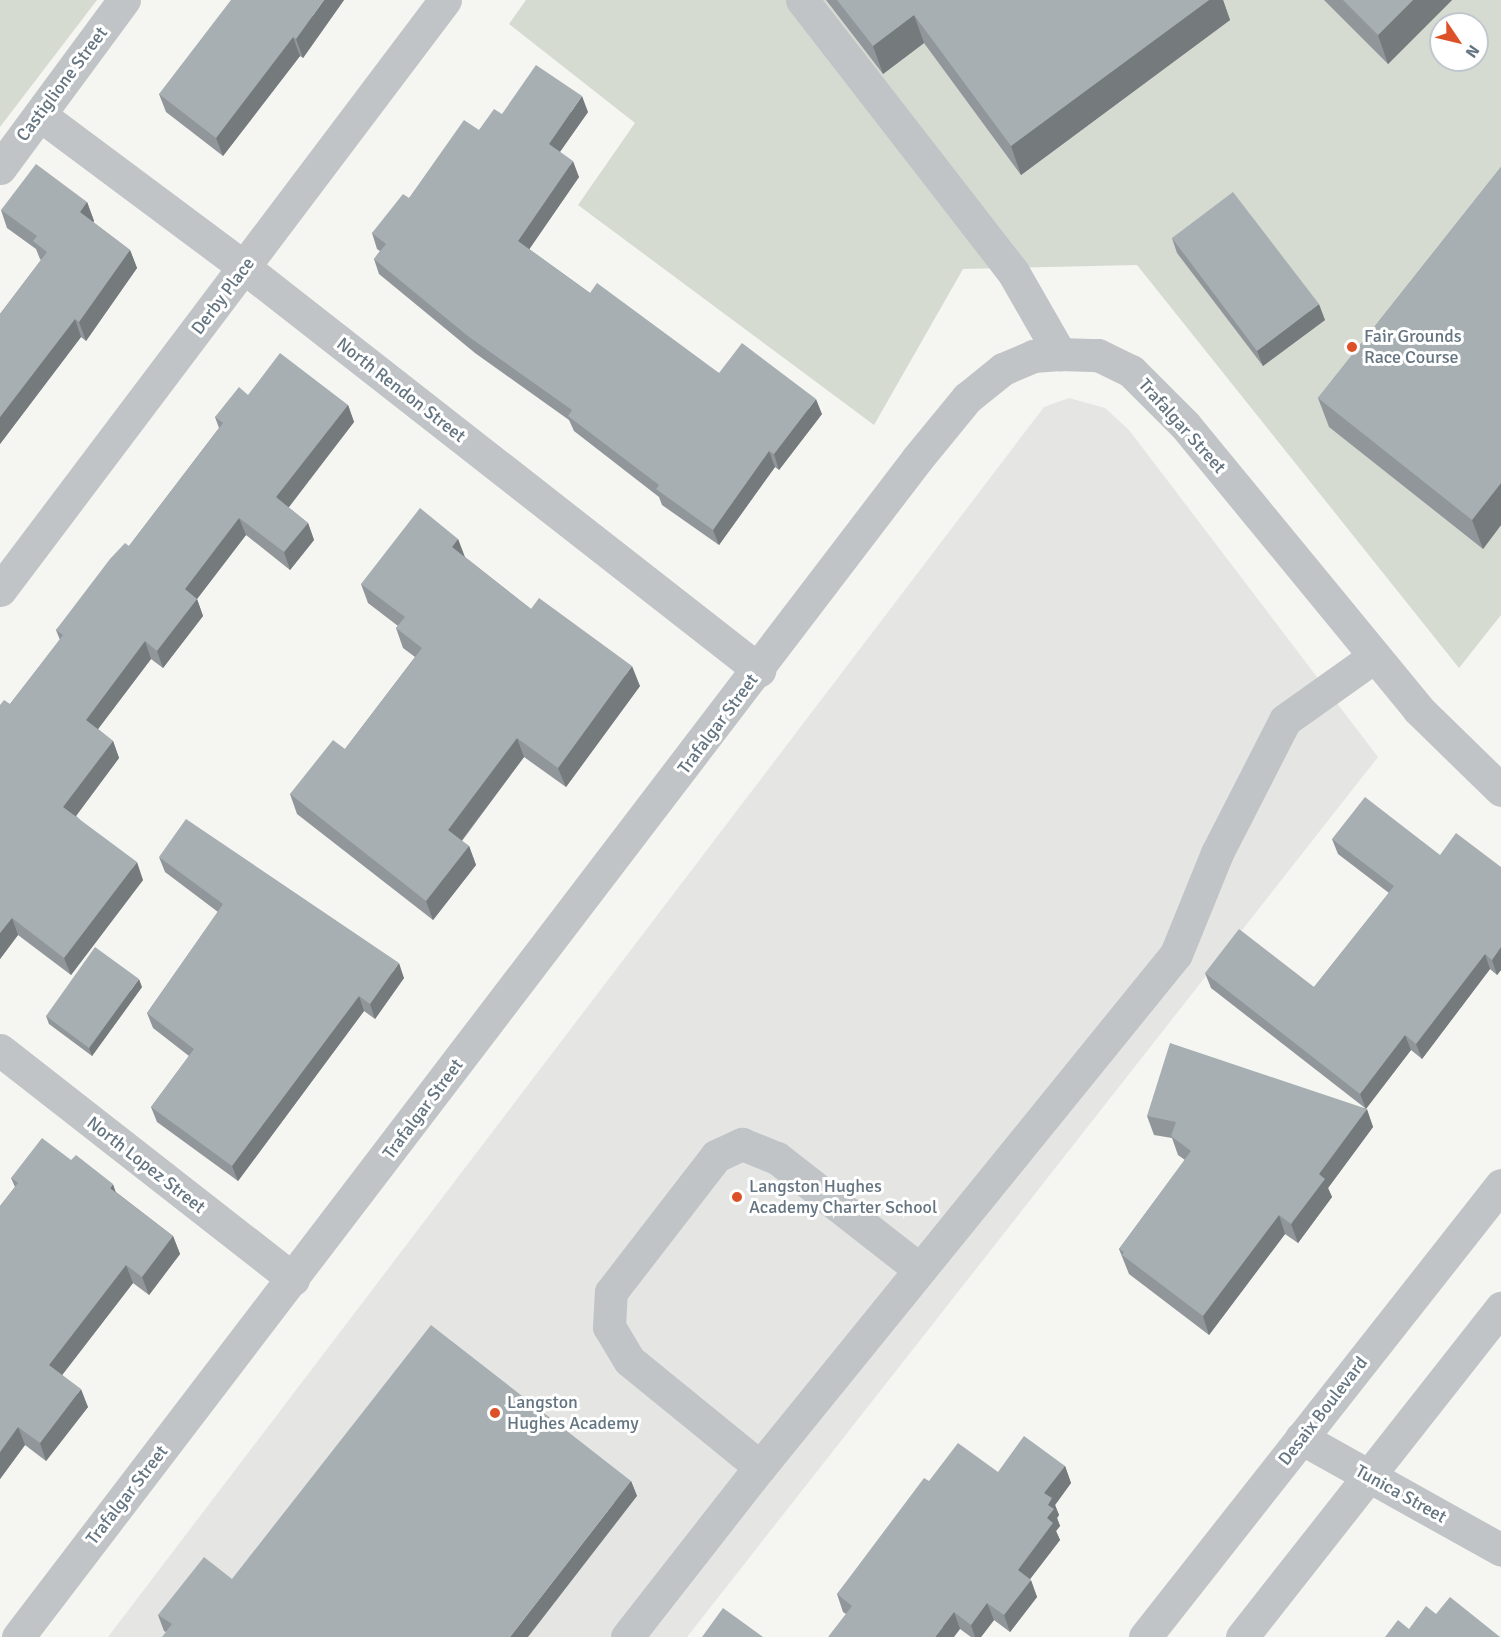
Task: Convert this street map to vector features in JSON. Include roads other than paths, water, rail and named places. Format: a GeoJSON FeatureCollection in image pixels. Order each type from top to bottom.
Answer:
{"type":"FeatureCollection","features":[{"type":"Feature","properties":{"kind":"street","name":"Castiglione Street"},"geometry":{"type":"LineString","coordinates":[[0,168],[124,0]]}},
{"type":"Feature","properties":{"kind":"street","name":"Derby Place"},"geometry":{"type":"LineString","coordinates":[[0,590],[445,0]]}},
{"type":"Feature","properties":{"kind":"street"},"geometry":{"type":"LineString","coordinates":[[802,0],[1013,272],[1060,354]]}},
{"type":"Feature","properties":{"kind":"street","name":"North Rendon Street"},"geometry":{"type":"LineString","coordinates":[[40,115],[245,268],[759,670]]}},
{"type":"Feature","properties":{"kind":"street","name":"Trafalgar Street"},"geometry":{"type":"LineString","coordinates":[[18,1637],[967,398],[1003,369],[1033,356],[1060,354],[1098,355],[1131,371],[1156,393],[1418,709],[1501,790]]}},
{"type":"Feature","properties":{"kind":"street"},"geometry":{"type":"LineString","coordinates":[[627,1637],[759,1467],[1176,954],[1217,853],[1285,720],[1375,656]]}},
{"type":"Feature","properties":{"kind":"street","name":"North Lopez Street"},"geometry":{"type":"LineString","coordinates":[[0,1050],[293,1280]]}},
{"type":"Feature","properties":{"kind":"street"},"geometry":{"type":"LineString","coordinates":[[759,1467],[629,1360],[609,1327],[611,1292],[716,1156],[742,1144],[777,1158],[919,1269]]}},
{"type":"Feature","properties":{"kind":"street","name":"Desaix Boulevard"},"geometry":{"type":"LineString","coordinates":[[1145,1637],[1501,1185]]}},
{"type":"Feature","properties":{"kind":"street"},"geometry":{"type":"LineString","coordinates":[[1242,1637],[1501,1308]]}},
{"type":"Feature","properties":{"kind":"street","name":"Tunica Street"},"geometry":{"type":"LineString","coordinates":[[1301,1438],[1501,1550]]}},
{"type":"Feature","properties":{"kind":"place","name":"Fair Grounds Race Course"},"geometry":{"type":"Point","coordinates":[1352,347]}},
{"type":"Feature","properties":{"kind":"place","name":"Langston Hughes Academy Charter School"},"geometry":{"type":"Point","coordinates":[737,1197]}},
{"type":"Feature","properties":{"kind":"place","name":"Langston Hughes Academy"},"geometry":{"type":"Point","coordinates":[495,1413]}}]}
